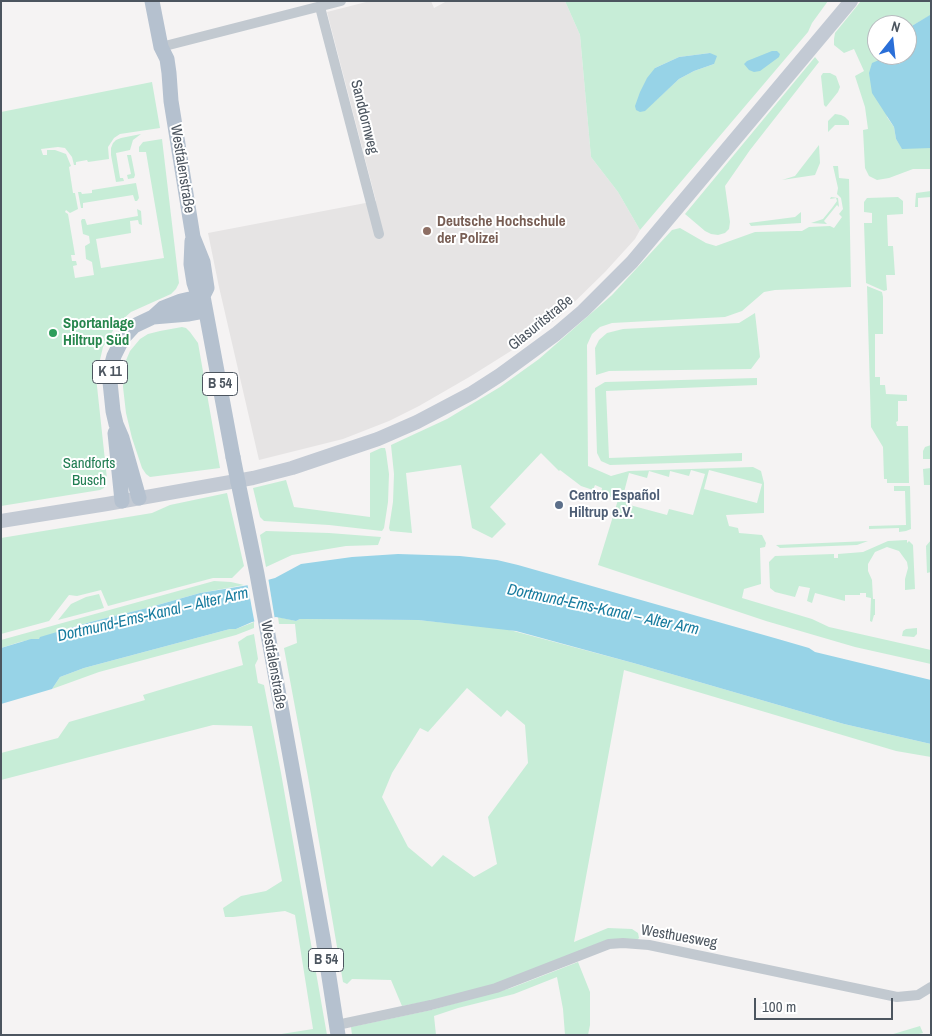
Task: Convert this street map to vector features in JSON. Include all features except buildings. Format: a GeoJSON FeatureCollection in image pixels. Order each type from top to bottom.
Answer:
{"type":"FeatureCollection","features":[{"type":"Feature","properties":{"kind":"main road","name":"Westfalenstraße"},"geometry":{"type":"LineString","coordinates":[[152,1],[161,47],[159,60],[171,101],[193,237],[191,264],[194,283],[204,303],[257,574],[338,1030]]}},
{"type":"Feature","properties":{"kind":"main road","name":"Glasuritstraße"},"geometry":{"type":"LineString","coordinates":[[1,521],[274,473],[342,453],[378,440],[472,393],[529,355],[578,315],[632,262],[851,1]]}},
{"type":"Feature","properties":{"kind":"main road","name":"K 11"},"geometry":{"type":"LineString","coordinates":[[139,498],[122,438],[116,424],[110,382],[114,356],[118,346],[134,326],[153,317],[173,316],[204,303]]}},
{"type":"Feature","properties":{"kind":"main road","name":"K 11"},"geometry":{"type":"LineString","coordinates":[[116,424],[114,439],[122,501]]}},
{"type":"Feature","properties":{"kind":"street"},"geometry":{"type":"LineString","coordinates":[[161,47],[341,1]]}},
{"type":"Feature","properties":{"kind":"street","name":"Sanddornweg"},"geometry":{"type":"LineString","coordinates":[[320,7],[378,234]]}},
{"type":"Feature","properties":{"kind":"street","name":"Westhuesweg"},"geometry":{"type":"LineString","coordinates":[[338,1030],[496,988],[609,944],[649,945],[896,997],[918,994],[931,987]]}},
{"type":"Feature","properties":{"kind":"shaded area","name":"Deutsche Hochschule der Polizei"},"geometry":{"type":"Polygon","coordinates":[[[370,1],[431,1],[434,8],[447,1],[565,1],[580,35],[591,157],[618,192],[640,230],[635,239],[605,272],[558,318],[471,376],[389,421],[343,439],[259,460],[208,233],[376,201],[327,12],[370,1]]]}},
{"type":"Feature","properties":{"kind":"green space"},"geometry":{"type":"Polygon","coordinates":[[[565,1],[828,1],[812,23],[808,32],[640,230],[618,192],[591,157],[580,35],[565,1]],[[710,53],[679,57],[655,68],[654,102],[679,79],[714,64],[710,53]]]}},
{"type":"Feature","properties":{"kind":"green space"},"geometry":{"type":"Polygon","coordinates":[[[861,1],[931,1],[931,15],[917,23],[917,15],[867,15],[867,65],[881,65],[887,117],[894,127],[896,139],[902,148],[931,148],[931,169],[913,169],[889,178],[877,180],[869,176],[865,168],[863,130],[868,129],[865,107],[855,76],[864,71],[854,49],[844,53],[834,45],[835,33],[861,1]]]}},
{"type":"Feature","properties":{"kind":"green space"},"geometry":{"type":"Polygon","coordinates":[[[815,57],[819,62],[750,150],[725,186],[730,222],[729,229],[725,233],[718,235],[705,231],[685,214],[815,57]]]}},
{"type":"Feature","properties":{"kind":"green space"},"geometry":{"type":"Polygon","coordinates":[[[823,73],[830,73],[836,76],[840,87],[826,107],[824,105],[821,76],[823,73]]]}},
{"type":"Feature","properties":{"kind":"green space","name":"Sandforts Busch"},"geometry":{"type":"Polygon","coordinates":[[[152,82],[160,128],[120,134],[114,138],[108,147],[109,159],[88,162],[87,160],[76,162],[76,165],[74,165],[72,157],[65,148],[41,149],[43,155],[47,155],[47,150],[55,150],[66,154],[71,166],[69,167],[73,193],[75,193],[78,209],[70,213],[66,210],[65,212],[68,214],[75,255],[71,255],[72,261],[76,261],[77,265],[73,266],[75,278],[94,275],[92,262],[86,259],[85,246],[90,243],[89,236],[83,234],[82,219],[85,219],[87,225],[138,216],[137,209],[141,211],[142,225],[139,224],[138,220],[130,221],[131,233],[96,239],[101,268],[164,258],[146,152],[139,152],[139,147],[143,142],[162,139],[179,283],[171,294],[131,312],[117,324],[103,347],[96,377],[107,479],[104,488],[1,506],[1,112],[152,82]]]}},
{"type":"Feature","properties":{"kind":"green space"},"geometry":{"type":"Polygon","coordinates":[[[835,114],[845,117],[849,121],[849,125],[835,125],[828,132],[828,121],[835,114]]]}},
{"type":"Feature","properties":{"kind":"green space"},"geometry":{"type":"Polygon","coordinates":[[[141,134],[133,140],[130,150],[116,153],[120,178],[123,178],[124,181],[116,182],[111,155],[113,143],[121,138],[141,134]]]}},
{"type":"Feature","properties":{"kind":"green space"},"geometry":{"type":"Polygon","coordinates":[[[819,145],[820,163],[815,175],[782,180],[795,176],[819,145]]]}},
{"type":"Feature","properties":{"kind":"green space"},"geometry":{"type":"Polygon","coordinates":[[[127,155],[131,155],[134,178],[128,179],[127,175],[131,174],[127,155]]]}},
{"type":"Feature","properties":{"kind":"green space"},"geometry":{"type":"Polygon","coordinates":[[[833,166],[838,166],[839,178],[849,179],[851,287],[775,290],[764,292],[742,311],[725,317],[612,323],[600,327],[592,334],[587,345],[588,466],[611,476],[629,471],[753,467],[761,471],[764,483],[764,513],[726,515],[729,526],[738,528],[739,533],[762,535],[766,543],[765,547],[760,548],[761,584],[744,589],[742,598],[812,619],[829,627],[931,650],[931,664],[855,647],[766,621],[598,565],[618,500],[601,493],[602,488],[595,485],[593,490],[581,486],[559,471],[541,453],[490,507],[506,524],[492,538],[472,528],[461,465],[406,473],[412,533],[390,531],[394,474],[391,445],[447,419],[500,387],[539,359],[612,295],[672,230],[680,228],[706,243],[716,246],[755,232],[802,231],[809,227],[830,226],[834,228],[842,217],[839,214],[843,209],[841,198],[837,194],[838,188],[833,166]],[[691,470],[689,476],[670,471],[669,477],[649,471],[647,478],[629,473],[623,496],[627,498],[626,504],[667,515],[669,509],[693,515],[705,474],[691,470]],[[709,470],[704,489],[757,503],[762,484],[709,470]]]}},
{"type":"Feature","properties":{"kind":"green space"},"geometry":{"type":"Polygon","coordinates":[[[136,183],[139,198],[137,201],[135,201],[133,195],[83,203],[83,208],[81,208],[78,192],[82,194],[92,193],[92,190],[136,183]]]}},
{"type":"Feature","properties":{"kind":"green space"},"geometry":{"type":"Polygon","coordinates":[[[931,191],[931,197],[918,198],[918,207],[915,207],[916,193],[931,191]]]}},
{"type":"Feature","properties":{"kind":"green space"},"geometry":{"type":"Polygon","coordinates":[[[831,197],[838,198],[839,207],[837,205],[824,221],[827,224],[811,223],[823,219],[832,208],[837,201],[836,198],[830,199],[831,197]]]}},
{"type":"Feature","properties":{"kind":"green space"},"geometry":{"type":"Polygon","coordinates":[[[898,197],[903,201],[903,214],[887,215],[888,246],[893,246],[895,275],[886,275],[887,290],[884,291],[866,283],[864,223],[872,223],[872,213],[864,212],[864,202],[867,198],[898,197]]]}},
{"type":"Feature","properties":{"kind":"green space"},"geometry":{"type":"Polygon","coordinates":[[[801,212],[801,223],[751,226],[749,223],[795,217],[801,212]]]}},
{"type":"Feature","properties":{"kind":"green space"},"geometry":{"type":"Polygon","coordinates":[[[867,286],[882,292],[883,297],[883,334],[875,334],[875,377],[880,377],[880,385],[885,385],[886,394],[907,395],[907,401],[898,401],[898,421],[896,422],[897,426],[908,426],[909,483],[887,483],[887,479],[884,479],[883,447],[871,427],[867,286]]]}},
{"type":"Feature","properties":{"kind":"green space"},"geometry":{"type":"Polygon","coordinates":[[[755,313],[760,357],[751,369],[609,371],[596,375],[595,348],[599,340],[607,333],[623,329],[739,323],[755,313]]]}},
{"type":"Feature","properties":{"kind":"green space"},"geometry":{"type":"Polygon","coordinates":[[[182,327],[190,332],[198,343],[220,468],[150,477],[142,468],[126,413],[123,387],[124,365],[130,351],[140,339],[148,334],[182,327]]]}},
{"type":"Feature","properties":{"kind":"green space"},"geometry":{"type":"Polygon","coordinates":[[[757,378],[757,385],[606,391],[609,458],[742,453],[742,461],[610,465],[601,461],[597,453],[595,388],[605,382],[757,378]]]}},
{"type":"Feature","properties":{"kind":"green space"},"geometry":{"type":"Polygon","coordinates":[[[931,445],[931,459],[923,459],[925,447],[931,445]]]}},
{"type":"Feature","properties":{"kind":"green space"},"geometry":{"type":"Polygon","coordinates":[[[385,448],[389,474],[388,502],[382,531],[329,525],[264,521],[260,517],[253,488],[286,480],[294,507],[370,517],[370,453],[385,448]]]}},
{"type":"Feature","properties":{"kind":"green space"},"geometry":{"type":"Polygon","coordinates":[[[931,468],[931,485],[924,485],[923,469],[931,468]]]}},
{"type":"Feature","properties":{"kind":"green space"},"geometry":{"type":"Polygon","coordinates":[[[894,486],[910,486],[911,529],[899,532],[899,528],[869,529],[869,526],[906,525],[905,491],[894,491],[894,486]]]}},
{"type":"Feature","properties":{"kind":"green space"},"geometry":{"type":"Polygon","coordinates":[[[227,493],[244,566],[232,578],[213,578],[108,606],[101,590],[77,596],[69,595],[49,621],[1,634],[1,538],[152,513],[170,505],[227,493]]]}},
{"type":"Feature","properties":{"kind":"green space"},"geometry":{"type":"Polygon","coordinates":[[[266,531],[381,537],[378,545],[346,546],[292,555],[266,567],[260,535],[266,531]]]}},
{"type":"Feature","properties":{"kind":"green space"},"geometry":{"type":"Polygon","coordinates":[[[907,540],[907,543],[909,541],[913,545],[915,589],[905,590],[908,568],[907,562],[899,551],[887,547],[875,552],[868,564],[868,571],[872,580],[873,599],[875,599],[875,615],[872,622],[870,621],[871,598],[866,597],[866,593],[845,595],[845,601],[815,593],[812,603],[807,601],[810,588],[799,586],[795,597],[775,592],[770,588],[769,562],[775,556],[834,554],[834,558],[838,558],[838,554],[863,552],[888,541],[907,540]]]}},
{"type":"Feature","properties":{"kind":"green space"},"geometry":{"type":"Polygon","coordinates":[[[931,540],[931,572],[927,573],[926,546],[931,540]]]}},
{"type":"Feature","properties":{"kind":"green space"},"geometry":{"type":"Polygon","coordinates":[[[868,541],[857,545],[780,548],[776,545],[868,541]]]}},
{"type":"Feature","properties":{"kind":"green space"},"geometry":{"type":"Polygon","coordinates":[[[214,581],[244,585],[200,593],[1,648],[1,640],[214,581]]]}},
{"type":"Feature","properties":{"kind":"green space"},"geometry":{"type":"Polygon","coordinates":[[[99,594],[104,608],[58,620],[71,604],[86,597],[99,594]]]}},
{"type":"Feature","properties":{"kind":"green space"},"geometry":{"type":"Polygon","coordinates":[[[278,617],[296,621],[300,619],[418,620],[506,629],[637,664],[844,724],[931,744],[931,757],[896,751],[624,670],[574,942],[608,928],[632,929],[638,933],[639,938],[506,981],[434,1000],[402,1006],[391,980],[352,979],[347,984],[343,982],[284,648],[297,643],[295,624],[279,624],[278,617]],[[467,688],[428,732],[420,728],[392,773],[382,797],[408,847],[432,867],[443,855],[474,877],[497,864],[488,817],[528,763],[525,725],[507,710],[501,717],[467,688]]]}},
{"type":"Feature","properties":{"kind":"green space"},"geometry":{"type":"Polygon","coordinates":[[[254,622],[254,628],[236,635],[99,672],[52,689],[60,677],[84,668],[236,629],[254,622]]]}},
{"type":"Feature","properties":{"kind":"green space"},"geometry":{"type":"Polygon","coordinates":[[[917,628],[917,634],[914,637],[902,636],[903,631],[906,629],[917,628]]]}},
{"type":"Feature","properties":{"kind":"green space"},"geometry":{"type":"Polygon","coordinates":[[[254,634],[258,659],[255,665],[258,683],[264,685],[327,1035],[275,1035],[313,1029],[295,915],[285,911],[225,917],[223,908],[241,896],[266,891],[282,881],[252,726],[213,725],[1,780],[1,753],[58,738],[69,722],[145,700],[143,695],[243,665],[238,642],[254,634]]]}},
{"type":"Feature","properties":{"kind":"green space"},"geometry":{"type":"Polygon","coordinates":[[[578,962],[590,992],[590,1025],[588,1035],[565,1035],[563,1009],[557,977],[514,994],[434,1016],[436,1035],[352,1035],[351,1027],[431,1010],[511,988],[578,962]]]}},
{"type":"Feature","properties":{"kind":"green space"},"geometry":{"type":"Polygon","coordinates":[[[920,1026],[923,1033],[915,1035],[890,1035],[920,1026]]]}},
{"type":"Feature","properties":{"kind":"water"},"geometry":{"type":"Polygon","coordinates":[[[930,15],[931,148],[902,149],[896,139],[894,127],[872,93],[869,73],[871,65],[917,65],[917,23],[930,15]]]}},
{"type":"Feature","properties":{"kind":"water"},"geometry":{"type":"Polygon","coordinates":[[[772,51],[777,51],[780,54],[779,57],[760,71],[754,72],[749,70],[744,64],[747,61],[772,51]]]}},
{"type":"Feature","properties":{"kind":"water"},"geometry":{"type":"Polygon","coordinates":[[[710,53],[717,56],[714,64],[679,79],[645,111],[640,112],[636,110],[635,106],[640,92],[655,68],[679,57],[710,53]]]}},
{"type":"Feature","properties":{"kind":"water","name":"Dortmund-Ems-Kanal – Alter Arm"},"geometry":{"type":"Polygon","coordinates":[[[398,554],[460,556],[497,560],[778,639],[809,648],[815,652],[931,680],[931,744],[844,724],[516,631],[418,620],[300,619],[296,621],[276,617],[84,668],[60,677],[52,689],[1,704],[1,648],[200,593],[249,585],[275,578],[301,564],[352,557],[398,554]]]}},
{"type":"Feature","properties":{"kind":"pier"},"geometry":{"type":"Polygon","coordinates":[[[268,577],[275,620],[255,625],[247,582],[268,577]]]}},
{"type":"Feature","properties":{"kind":"place","name":"Deutsche Hochschule der Polizei"},"geometry":{"type":"Point","coordinates":[427,231]}},
{"type":"Feature","properties":{"kind":"place","name":"Sportanlage Hiltrup Süd"},"geometry":{"type":"Point","coordinates":[53,333]}},
{"type":"Feature","properties":{"kind":"place","name":"Centro Español Hiltrup e.V."},"geometry":{"type":"Point","coordinates":[559,505]}}]}
